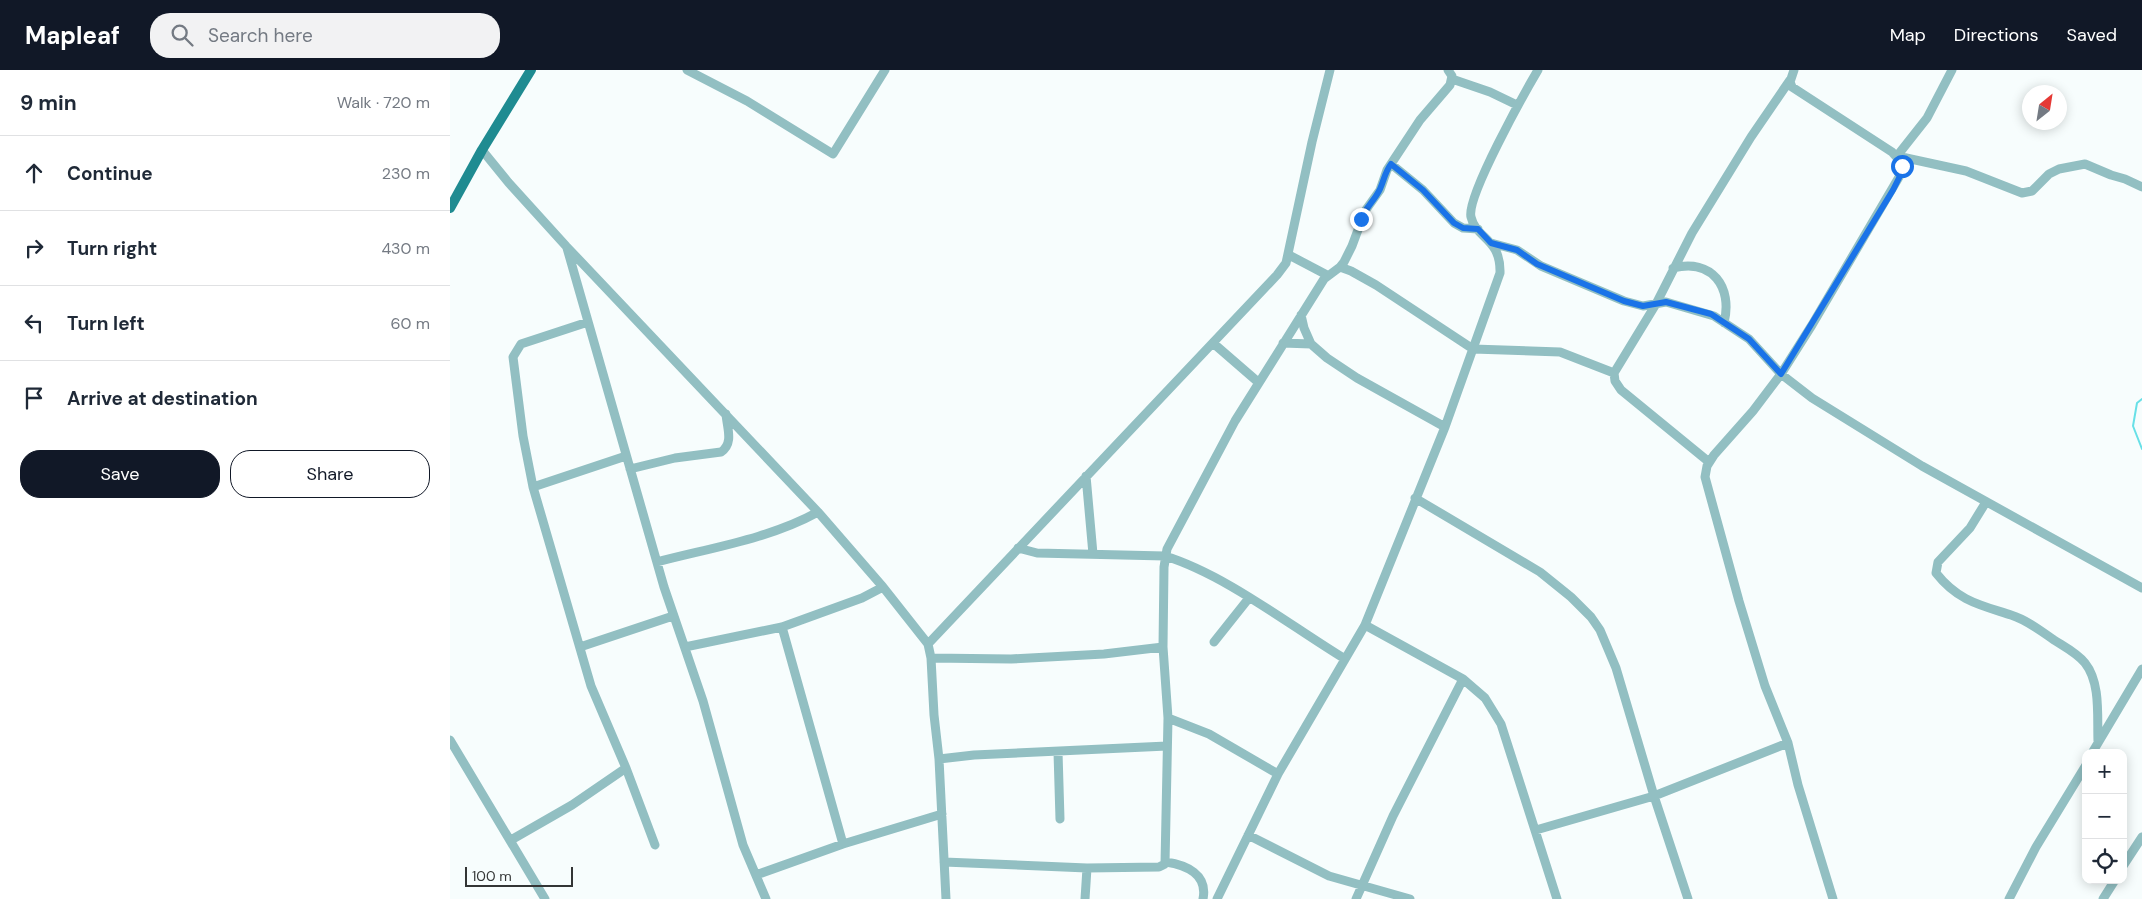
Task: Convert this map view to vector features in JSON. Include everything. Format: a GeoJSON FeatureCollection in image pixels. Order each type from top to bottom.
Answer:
{"type":"FeatureCollection","features":[{"type":"Feature","properties":{"kind":"main road"},"geometry":{"type":"LineString","coordinates":[[450,208],[482,150],[531,70]]}},
{"type":"Feature","properties":{"kind":"street"},"geometry":{"type":"LineString","coordinates":[[687,70],[747,101],[832,154],[885,70]]}},
{"type":"Feature","properties":{"kind":"street"},"geometry":{"type":"LineString","coordinates":[[928,644],[1277,275],[1288,255],[1312,142],[1330,70]]}},
{"type":"Feature","properties":{"kind":"street"},"geometry":{"type":"LineString","coordinates":[[1448,70],[1452,79],[1490,92],[1517,105]]}},
{"type":"Feature","properties":{"kind":"street"},"geometry":{"type":"LineString","coordinates":[[1217,899],[1278,774],[1365,625],[1445,426],[1490,307],[1500,273],[1499,256],[1471,217],[1472,206],[1485,173],[1517,105],[1538,70]]}},
{"type":"Feature","properties":{"kind":"street"},"geometry":{"type":"LineString","coordinates":[[1709,462],[1621,390],[1615,381],[1614,373],[1656,304],[1673,268],[1751,137],[1790,80],[1794,70]]}},
{"type":"Feature","properties":{"kind":"street"},"geometry":{"type":"LineString","coordinates":[[1897,156],[1927,118],[1952,70]]}},
{"type":"Feature","properties":{"kind":"street"},"geometry":{"type":"LineString","coordinates":[[1166,862],[1168,718],[1164,646],[1165,556],[1187,509],[1258,382],[1327,275],[1340,267],[1352,246],[1365,211],[1378,192],[1385,174],[1405,140],[1430,106],[1448,88],[1452,79]]}},
{"type":"Feature","properties":{"kind":"street"},"geometry":{"type":"LineString","coordinates":[[1790,80],[1792,86],[1801,93],[1897,156],[1966,171],[2022,193],[2032,191],[2049,174],[2060,169],[2085,164],[2111,175],[2125,178],[2142,187]]}},
{"type":"Feature","properties":{"kind":"street"},"geometry":{"type":"LineString","coordinates":[[482,150],[508,182],[566,246],[818,512],[883,587],[928,644],[931,658],[934,715],[939,758],[946,899]]}},
{"type":"Feature","properties":{"kind":"street"},"geometry":{"type":"LineString","coordinates":[[1833,899],[1798,785],[1788,743],[1765,686],[1708,493],[1705,477],[1709,462],[1781,374],[1900,178],[1902,166],[1897,156]]}},
{"type":"Feature","properties":{"kind":"street"},"geometry":{"type":"LineString","coordinates":[[1391,164],[1423,190],[1454,223],[1463,228],[1478,229]]}},
{"type":"Feature","properties":{"kind":"street"},"geometry":{"type":"LineString","coordinates":[[1491,243],[1517,250],[1537,264],[1624,301],[1643,306],[1666,302],[1709,313],[1749,339],[1781,374],[1812,398],[1922,466],[2142,588]]}},
{"type":"Feature","properties":{"kind":"street"},"geometry":{"type":"LineString","coordinates":[[566,246],[657,562],[673,616],[703,702],[743,845],[766,899]]}},
{"type":"Feature","properties":{"kind":"street"},"geometry":{"type":"LineString","coordinates":[[1288,255],[1327,275]]}},
{"type":"Feature","properties":{"kind":"street"},"geometry":{"type":"LineString","coordinates":[[1673,268],[1692,265],[1714,276],[1721,286],[1726,299],[1724,323]]}},
{"type":"Feature","properties":{"kind":"street"},"geometry":{"type":"LineString","coordinates":[[1340,267],[1376,285],[1473,349],[1556,351],[1614,373]]}},
{"type":"Feature","properties":{"kind":"street"},"geometry":{"type":"LineString","coordinates":[[1301,315],[1311,344],[1327,358],[1357,378],[1445,426]]}},
{"type":"Feature","properties":{"kind":"street"},"geometry":{"type":"LineString","coordinates":[[588,322],[521,344],[513,358],[533,487],[590,686],[626,768],[655,845]]}},
{"type":"Feature","properties":{"kind":"street"},"geometry":{"type":"LineString","coordinates":[[1213,343],[1258,382]]}},
{"type":"Feature","properties":{"kind":"street"},"geometry":{"type":"LineString","coordinates":[[1283,343],[1311,344]]}},
{"type":"Feature","properties":{"kind":"street"},"geometry":{"type":"LineString","coordinates":[[630,469],[675,458],[721,452],[729,442],[726,414]]}},
{"type":"Feature","properties":{"kind":"street"},"geometry":{"type":"LineString","coordinates":[[533,487],[626,456]]}},
{"type":"Feature","properties":{"kind":"street"},"geometry":{"type":"LineString","coordinates":[[1086,476],[1093,554]]}},
{"type":"Feature","properties":{"kind":"street"},"geometry":{"type":"LineString","coordinates":[[1415,498],[1540,572],[1571,597],[1591,617],[1600,630],[1616,668],[1654,796],[1688,899]]}},
{"type":"Feature","properties":{"kind":"street"},"geometry":{"type":"LineString","coordinates":[[1986,502],[1970,528],[1938,562],[1936,573],[1971,603],[2020,619],[2073,652],[2084,662],[2092,675],[2095,686],[2098,741]]}},
{"type":"Feature","properties":{"kind":"street"},"geometry":{"type":"LineString","coordinates":[[657,562],[770,532],[802,521],[818,512]]}},
{"type":"Feature","properties":{"kind":"street"},"geometry":{"type":"LineString","coordinates":[[1018,548],[1038,553],[1165,556],[1180,561],[1206,573],[1249,598],[1344,659]]}},
{"type":"Feature","properties":{"kind":"street"},"geometry":{"type":"LineString","coordinates":[[685,647],[782,627],[862,598],[883,587]]}},
{"type":"Feature","properties":{"kind":"street"},"geometry":{"type":"LineString","coordinates":[[1214,642],[1249,598]]}},
{"type":"Feature","properties":{"kind":"street"},"geometry":{"type":"LineString","coordinates":[[580,647],[673,616]]}},
{"type":"Feature","properties":{"kind":"street"},"geometry":{"type":"LineString","coordinates":[[1365,625],[1463,679],[1485,698],[1501,724],[1557,899]]}},
{"type":"Feature","properties":{"kind":"street"},"geometry":{"type":"LineString","coordinates":[[782,627],[843,844]]}},
{"type":"Feature","properties":{"kind":"street"},"geometry":{"type":"LineString","coordinates":[[931,658],[1011,659],[1104,654],[1164,646]]}},
{"type":"Feature","properties":{"kind":"street"},"geometry":{"type":"LineString","coordinates":[[2094,749],[2142,669]]}},
{"type":"Feature","properties":{"kind":"street"},"geometry":{"type":"LineString","coordinates":[[1356,899],[1364,885],[1393,816],[1463,679]]}},
{"type":"Feature","properties":{"kind":"street"},"geometry":{"type":"LineString","coordinates":[[1168,718],[1209,734],[1278,774]]}},
{"type":"Feature","properties":{"kind":"street"},"geometry":{"type":"LineString","coordinates":[[450,740],[545,899]]}},
{"type":"Feature","properties":{"kind":"street"},"geometry":{"type":"LineString","coordinates":[[1536,830],[1654,796],[1788,743]]}},
{"type":"Feature","properties":{"kind":"street"},"geometry":{"type":"LineString","coordinates":[[939,758],[1167,746]]}},
{"type":"Feature","properties":{"kind":"street"},"geometry":{"type":"LineString","coordinates":[[1058,752],[1060,819]]}},
{"type":"Feature","properties":{"kind":"street"},"geometry":{"type":"LineString","coordinates":[[511,840],[572,805],[626,768]]}},
{"type":"Feature","properties":{"kind":"street"},"geometry":{"type":"LineString","coordinates":[[2009,899],[2036,847],[2082,771]]}},
{"type":"Feature","properties":{"kind":"street"},"geometry":{"type":"LineString","coordinates":[[756,875],[843,844],[942,814]]}},
{"type":"Feature","properties":{"kind":"street"},"geometry":{"type":"LineString","coordinates":[[1248,835],[1329,876],[1410,899]]}},
{"type":"Feature","properties":{"kind":"street"},"geometry":{"type":"LineString","coordinates":[[2127,860],[2142,837]]}},
{"type":"Feature","properties":{"kind":"street"},"geometry":{"type":"LineString","coordinates":[[944,862],[1087,868],[1159,867],[1166,862],[1186,867],[1197,874],[1202,884],[1203,899]]}},
{"type":"Feature","properties":{"kind":"street"},"geometry":{"type":"LineString","coordinates":[[1085,899],[1087,868]]}},
{"type":"Feature","properties":{"kind":"street"},"geometry":{"type":"LineString","coordinates":[[2103,899],[2112,884]]}},
{"type":"Feature","properties":{"kind":"waterway"},"geometry":{"type":"LineString","coordinates":[[2142,399],[2137,403],[2133,426],[2142,449]]}},
{"type":"Feature","properties":{"kind":"route"},"geometry":{"type":"LineString","coordinates":[[1361,219],[1369,203],[1380,190],[1385,174],[1391,164],[1408,176],[1458,226],[1478,229],[1491,243],[1517,250],[1537,264],[1624,301],[1643,306],[1666,302],[1690,310],[1711,314],[1749,339],[1781,374],[1893,190],[1901,174],[1902,166]]}}]}
